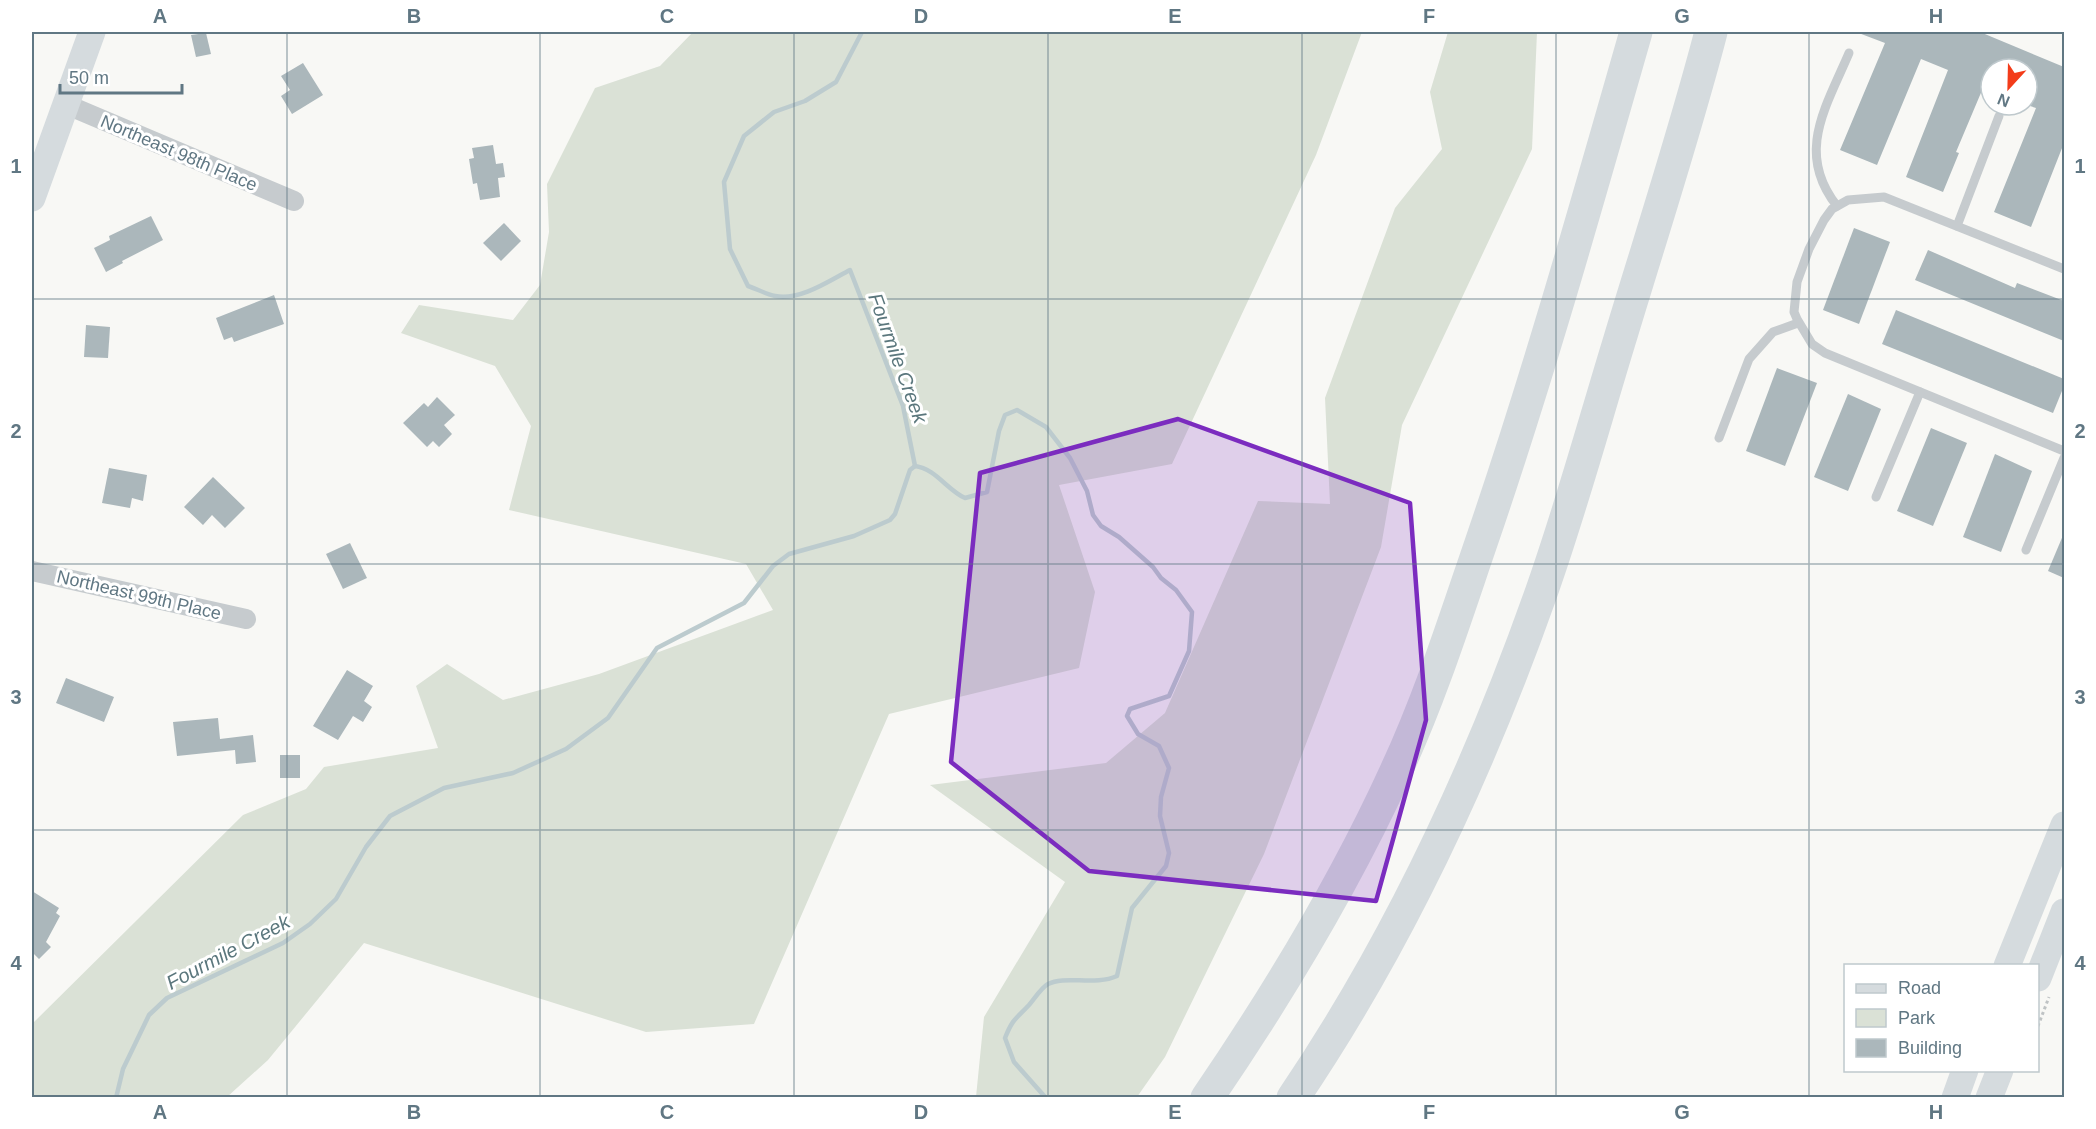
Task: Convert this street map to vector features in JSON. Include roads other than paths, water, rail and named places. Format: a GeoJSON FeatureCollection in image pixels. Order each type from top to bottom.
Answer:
{"type":"FeatureCollection","features":[{"type":"Feature","properties":{"kind":"highway"},"geometry":{"type":"LineString","coordinates":[[1208,1098],[1298,958],[1352,861],[1397,770],[1424,703],[1501,484],[1636,32]]}},
{"type":"Feature","properties":{"kind":"highway"},"geometry":{"type":"LineString","coordinates":[[1293,1098],[1344,1018],[1396,927],[1490,729],[1541,595],[1572,501],[1711,32]]}},
{"type":"Feature","properties":{"kind":"main road"},"geometry":{"type":"LineString","coordinates":[[32,198],[64,104],[92,32]]}},
{"type":"Feature","properties":{"kind":"main road"},"geometry":{"type":"LineString","coordinates":[[2008,964],[2064,825]]}},
{"type":"Feature","properties":{"kind":"main road"},"geometry":{"type":"LineString","coordinates":[[2039,973],[2064,912]]}},
{"type":"Feature","properties":{"kind":"main road"},"geometry":{"type":"LineString","coordinates":[[1955,1098],[1965,1072]]}},
{"type":"Feature","properties":{"kind":"main road"},"geometry":{"type":"LineString","coordinates":[[1989,1098],[2000,1072]]}},
{"type":"Feature","properties":{"kind":"street","name":"Northeast 98th Place"},"geometry":{"type":"LineString","coordinates":[[64,104],[294,201]]}},
{"type":"Feature","properties":{"kind":"street","name":"Northeast 99th Place"},"geometry":{"type":"LineString","coordinates":[[32,571],[246,619]]}},
{"type":"Feature","properties":{"kind":"lane"},"geometry":{"type":"LineString","coordinates":[[1837,206],[1824,190],[1814,152],[1822,117],[1849,53]]}},
{"type":"Feature","properties":{"kind":"lane"},"geometry":{"type":"LineString","coordinates":[[1957,226],[1999,117]]}},
{"type":"Feature","properties":{"kind":"lane"},"geometry":{"type":"LineString","coordinates":[[2064,269],[1884,197],[1848,200],[1837,206],[1824,220],[1803,264],[1794,312],[1798,323],[1812,344],[1825,353],[2064,451]]}},
{"type":"Feature","properties":{"kind":"lane"},"geometry":{"type":"LineString","coordinates":[[1719,438],[1749,359],[1773,332],[1798,323]]}},
{"type":"Feature","properties":{"kind":"lane"},"geometry":{"type":"LineString","coordinates":[[1876,497],[1920,392]]}},
{"type":"Feature","properties":{"kind":"lane"},"geometry":{"type":"LineString","coordinates":[[2026,550],[2064,458]]}},
{"type":"Feature","properties":{"kind":"waterway","name":"Fourmile Creek"},"geometry":{"type":"LineString","coordinates":[[862,32],[836,82],[805,101],[774,112],[744,136],[724,182],[730,249],[748,286],[775,296],[785,297],[804,293],[850,270],[903,406],[915,466]]}},
{"type":"Feature","properties":{"kind":"waterway"},"geometry":{"type":"LineString","coordinates":[[915,466],[929,471],[965,498],[987,492],[999,431],[1005,415],[1017,410],[1046,427],[1070,458],[1087,491],[1093,515],[1101,526],[1119,537],[1153,567],[1161,578],[1176,590],[1192,612],[1189,651],[1169,696],[1130,709],[1127,716],[1138,734],[1159,746],[1169,768],[1161,797],[1160,816],[1169,853],[1166,866],[1132,908],[1117,976],[1099,980],[1063,980],[1048,984],[1015,1019],[1005,1038],[1014,1062],[1046,1098]]}},
{"type":"Feature","properties":{"kind":"waterway","name":"Fourmile Creek"},"geometry":{"type":"LineString","coordinates":[[116,1098],[123,1069],[149,1015],[167,998],[283,943],[310,924],[336,899],[366,847],[390,816],[444,788],[513,773],[566,749],[608,718],[657,648],[744,603],[773,566],[789,554],[854,536],[890,520],[895,514],[910,470],[915,466]]}}]}
